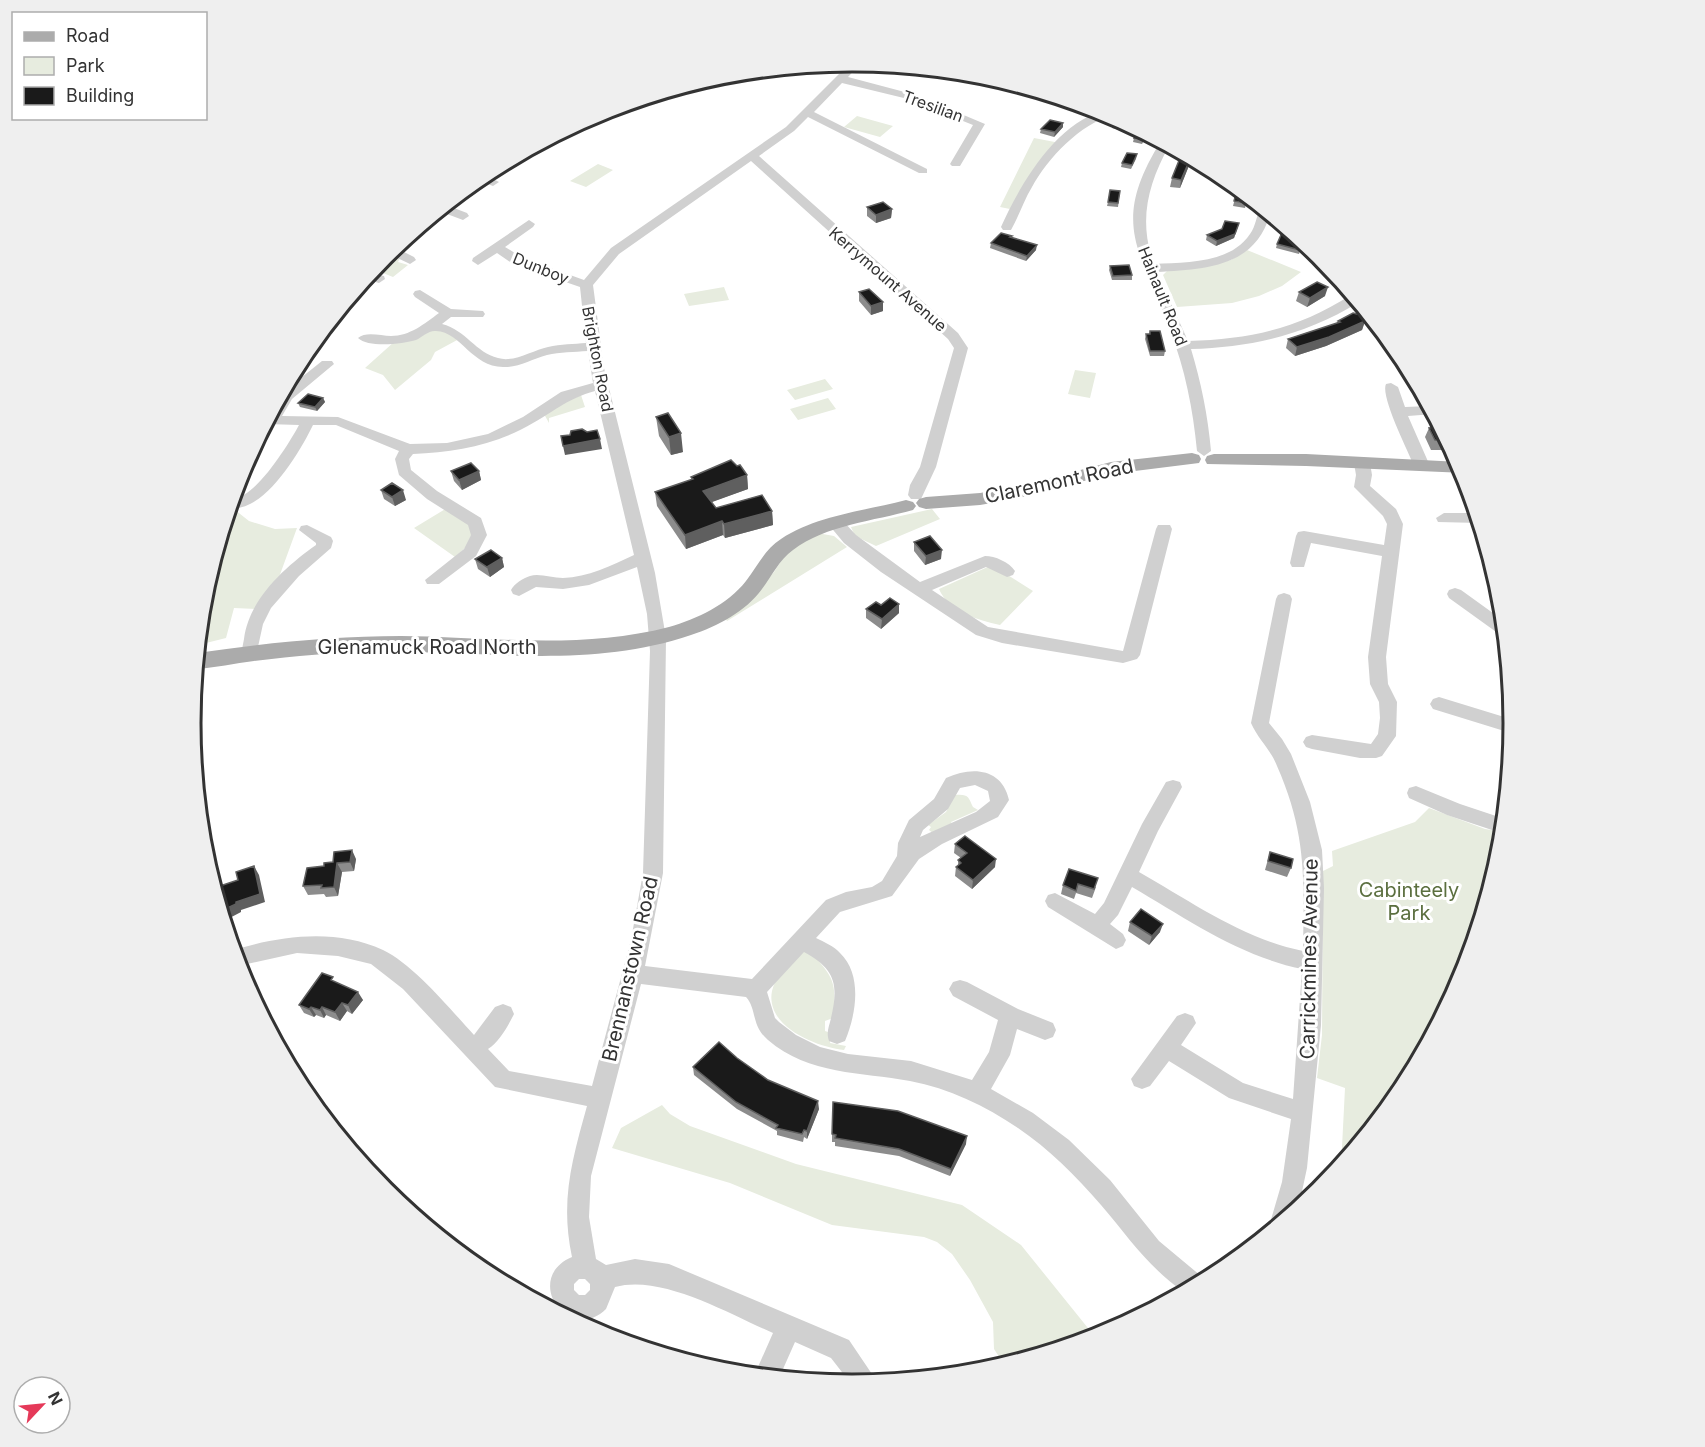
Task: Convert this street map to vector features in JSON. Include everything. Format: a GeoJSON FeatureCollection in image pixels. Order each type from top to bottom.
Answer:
{"type":"FeatureCollection","features":[{"type":"Feature","properties":{"kind":"main road","name":"Claremont Road"},"geometry":{"type":"LineString","coordinates":[[657,638],[682,631],[733,606],[748,592],[784,547],[798,538],[916,501],[980,499],[1015,493],[1111,468],[1203,457],[1451,467]]}},
{"type":"Feature","properties":{"kind":"main road","name":"Glenamuck Road North"},"geometry":{"type":"LineString","coordinates":[[204,660],[250,652],[341,645],[573,647],[632,644],[657,638]]}},
{"type":"Feature","properties":{"kind":"street","name":"Brighton Road"},"geometry":{"type":"LineString","coordinates":[[657,638],[655,616],[601,385],[588,317],[586,285],[615,251],[752,156],[808,113],[847,72]]}},
{"type":"Feature","properties":{"kind":"street","name":"Tresilian"},"geometry":{"type":"LineString","coordinates":[[841,79],[912,97],[979,124],[956,164]]}},
{"type":"Feature","properties":{"kind":"street"},"geometry":{"type":"LineString","coordinates":[[808,113],[923,171]]}},
{"type":"Feature","properties":{"kind":"street"},"geometry":{"type":"LineString","coordinates":[[1007,227],[1034,175],[1060,146],[1093,119]]}},
{"type":"Feature","properties":{"kind":"street","name":"Hainault Road"},"geometry":{"type":"LineString","coordinates":[[1161,150],[1149,172],[1139,211],[1140,238],[1184,345],[1196,391],[1203,457]]}},
{"type":"Feature","properties":{"kind":"street","name":"Kerrymount Avenue"},"geometry":{"type":"LineString","coordinates":[[752,156],[953,336],[961,348],[928,467],[918,485],[916,501]]}},
{"type":"Feature","properties":{"kind":"street"},"geometry":{"type":"LineString","coordinates":[[451,211],[463,216]]}},
{"type":"Feature","properties":{"kind":"street"},"geometry":{"type":"LineString","coordinates":[[1151,268],[1200,264],[1232,255],[1251,242],[1263,218]]}},
{"type":"Feature","properties":{"kind":"street","name":"Dunboy"},"geometry":{"type":"LineString","coordinates":[[478,261],[525,230]]}},
{"type":"Feature","properties":{"kind":"street","name":"Dunboy"},"geometry":{"type":"LineString","coordinates":[[498,248],[518,261],[586,285]]}},
{"type":"Feature","properties":{"kind":"street"},"geometry":{"type":"LineString","coordinates":[[401,255],[410,260]]}},
{"type":"Feature","properties":{"kind":"street"},"geometry":{"type":"LineString","coordinates":[[420,294],[448,313],[478,314]]}},
{"type":"Feature","properties":{"kind":"street"},"geometry":{"type":"LineString","coordinates":[[1184,345],[1244,342],[1278,336],[1313,323],[1349,302]]}},
{"type":"Feature","properties":{"kind":"street"},"geometry":{"type":"LineString","coordinates":[[365,338],[402,341],[413,338],[448,313]]}},
{"type":"Feature","properties":{"kind":"street"},"geometry":{"type":"LineString","coordinates":[[430,326],[455,331],[488,360],[497,362],[518,362],[549,351],[594,347]]}},
{"type":"Feature","properties":{"kind":"street"},"geometry":{"type":"LineString","coordinates":[[292,392],[327,364]]}},
{"type":"Feature","properties":{"kind":"street"},"geometry":{"type":"LineString","coordinates":[[276,420],[309,419],[338,422],[408,449],[447,448],[493,437],[528,420],[566,395],[601,385]]}},
{"type":"Feature","properties":{"kind":"street"},"geometry":{"type":"LineString","coordinates":[[1391,387],[1391,392],[1422,466]]}},
{"type":"Feature","properties":{"kind":"street"},"geometry":{"type":"LineString","coordinates":[[1399,412],[1424,411]]}},
{"type":"Feature","properties":{"kind":"street"},"geometry":{"type":"LineString","coordinates":[[240,504],[250,498],[289,456],[309,419]]}},
{"type":"Feature","properties":{"kind":"street"},"geometry":{"type":"LineString","coordinates":[[408,449],[402,459],[404,472],[432,495],[476,522],[479,535],[470,552],[433,580]]}},
{"type":"Feature","properties":{"kind":"street"},"geometry":{"type":"LineString","coordinates":[[1312,742],[1360,751],[1376,751],[1387,736],[1388,702],[1379,684],[1377,657],[1395,525],[1390,513],[1362,487],[1364,475],[1362,463]]}},
{"type":"Feature","properties":{"kind":"street"},"geometry":{"type":"LineString","coordinates":[[1444,518],[1470,518]]}},
{"type":"Feature","properties":{"kind":"street"},"geometry":{"type":"LineString","coordinates":[[837,525],[850,539],[918,589],[982,631],[1002,637],[1123,657],[1131,655],[1164,529]]}},
{"type":"Feature","properties":{"kind":"street"},"geometry":{"type":"LineString","coordinates":[[250,652],[255,623],[267,603],[302,564],[323,548],[325,541],[307,530]]}},
{"type":"Feature","properties":{"kind":"street"},"geometry":{"type":"LineString","coordinates":[[1298,563],[1304,536],[1390,552]]}},
{"type":"Feature","properties":{"kind":"street"},"geometry":{"type":"LineString","coordinates":[[519,590],[533,581],[555,585],[574,584],[642,558]]}},
{"type":"Feature","properties":{"kind":"street"},"geometry":{"type":"LineString","coordinates":[[918,589],[990,561],[1007,571]]}},
{"type":"Feature","properties":{"kind":"street"},"geometry":{"type":"LineString","coordinates":[[1455,594],[1496,623]]}},
{"type":"Feature","properties":{"kind":"street","name":"Carrickmines Avenue"},"geometry":{"type":"LineString","coordinates":[[1284,599],[1260,723],[1278,749],[1303,812],[1313,866],[1311,1033],[1298,1154],[1288,1207]]}},
{"type":"Feature","properties":{"kind":"street","name":"Brennanstown Road"},"geometry":{"type":"LineString","coordinates":[[573,1312],[597,1298],[602,1289],[586,1272],[576,1224],[576,1190],[587,1138],[600,1098],[632,974],[651,889],[657,737],[657,638]]}},
{"type":"Feature","properties":{"kind":"street"},"geometry":{"type":"LineString","coordinates":[[1439,704],[1504,724]]}},
{"type":"Feature","properties":{"kind":"street"},"geometry":{"type":"LineString","coordinates":[[755,991],[833,906],[845,900],[870,896],[885,890],[900,872],[907,858],[908,843],[916,825],[941,804],[953,783],[972,777],[989,781],[996,786],[1000,800],[995,810],[932,840],[907,858]]}},
{"type":"Feature","properties":{"kind":"street"},"geometry":{"type":"LineString","coordinates":[[1097,926],[1111,909],[1173,787]]}},
{"type":"Feature","properties":{"kind":"street"},"geometry":{"type":"LineString","coordinates":[[1416,794],[1454,810],[1496,823]]}},
{"type":"Feature","properties":{"kind":"street"},"geometry":{"type":"LineString","coordinates":[[1128,874],[1244,942],[1277,955],[1313,962]]}},
{"type":"Feature","properties":{"kind":"street"},"geometry":{"type":"LineString","coordinates":[[1055,901],[1116,939]]}},
{"type":"Feature","properties":{"kind":"street"},"geometry":{"type":"LineString","coordinates":[[801,940],[829,956],[841,973],[844,1003],[837,1034]]}},
{"type":"Feature","properties":{"kind":"street"},"geometry":{"type":"LineString","coordinates":[[245,956],[297,944],[338,947],[377,957],[410,982],[503,1080],[600,1098]]}},
{"type":"Feature","properties":{"kind":"street"},"geometry":{"type":"LineString","coordinates":[[632,974],[755,991]]}},
{"type":"Feature","properties":{"kind":"street"},"geometry":{"type":"LineString","coordinates":[[960,989],[1010,1016],[1046,1030]]}},
{"type":"Feature","properties":{"kind":"street"},"geometry":{"type":"LineString","coordinates":[[755,991],[769,1027],[813,1055],[829,1060],[914,1072],[976,1093],[1012,1112],[1065,1152],[1103,1190],[1152,1249],[1190,1280]]}},
{"type":"Feature","properties":{"kind":"street"},"geometry":{"type":"LineString","coordinates":[[472,1048],[486,1039],[503,1014]]}},
{"type":"Feature","properties":{"kind":"street"},"geometry":{"type":"LineString","coordinates":[[976,1093],[999,1055],[1010,1016]]}},
{"type":"Feature","properties":{"kind":"street"},"geometry":{"type":"LineString","coordinates":[[1142,1079],[1185,1023]]}},
{"type":"Feature","properties":{"kind":"street"},"geometry":{"type":"LineString","coordinates":[[1166,1048],[1237,1091],[1303,1113]]}},
{"type":"Feature","properties":{"kind":"street"},"geometry":{"type":"LineString","coordinates":[[586,1272],[619,1273],[642,1269],[657,1272],[840,1349],[859,1375]]}},
{"type":"Feature","properties":{"kind":"street","name":"Brennanstown Road"},"geometry":{"type":"LineString","coordinates":[[572,1311],[561,1288],[566,1276],[586,1272]]}},
{"type":"Feature","properties":{"kind":"street"},"geometry":{"type":"LineString","coordinates":[[770,1369],[789,1327]]}},
{"type":"Feature","properties":{"kind":"green space"},"geometry":{"type":"Polygon","coordinates":[[[857,116],[893,126],[880,137],[844,127],[857,116]]]}},
{"type":"Feature","properties":{"kind":"green space"},"geometry":{"type":"Polygon","coordinates":[[[1034,138],[1060,143],[1010,209],[1000,207],[1034,138]]]}},
{"type":"Feature","properties":{"kind":"green space"},"geometry":{"type":"Polygon","coordinates":[[[598,164],[613,170],[586,187],[570,181],[598,164]]]}},
{"type":"Feature","properties":{"kind":"green space"},"geometry":{"type":"Polygon","coordinates":[[[1247,250],[1301,272],[1282,286],[1259,296],[1232,303],[1177,307],[1163,275],[1168,270],[1231,260],[1247,250]]]}},
{"type":"Feature","properties":{"kind":"green space"},"geometry":{"type":"Polygon","coordinates":[[[398,257],[398,262],[408,265],[393,277],[383,273],[398,257]]]}},
{"type":"Feature","properties":{"kind":"green space"},"geometry":{"type":"Polygon","coordinates":[[[724,287],[729,300],[689,306],[684,294],[724,287]]]}},
{"type":"Feature","properties":{"kind":"green space"},"geometry":{"type":"Polygon","coordinates":[[[434,326],[459,339],[435,352],[431,360],[395,390],[383,375],[365,368],[394,342],[434,326]]]}},
{"type":"Feature","properties":{"kind":"green space"},"geometry":{"type":"Polygon","coordinates":[[[1075,370],[1096,373],[1090,398],[1068,394],[1075,370]]]}},
{"type":"Feature","properties":{"kind":"green space"},"geometry":{"type":"Polygon","coordinates":[[[825,379],[833,389],[795,400],[787,390],[825,379]]]}},
{"type":"Feature","properties":{"kind":"green space"},"geometry":{"type":"Polygon","coordinates":[[[581,395],[585,407],[549,418],[549,423],[544,414],[563,400],[581,395]]]}},
{"type":"Feature","properties":{"kind":"green space"},"geometry":{"type":"Polygon","coordinates":[[[828,398],[836,409],[798,420],[790,409],[828,398]]]}},
{"type":"Feature","properties":{"kind":"green space"},"geometry":{"type":"Polygon","coordinates":[[[447,508],[474,529],[466,547],[455,557],[414,528],[447,508]]]}},
{"type":"Feature","properties":{"kind":"green space"},"geometry":{"type":"Polygon","coordinates":[[[932,509],[940,519],[876,546],[855,536],[851,527],[932,509]]]}},
{"type":"Feature","properties":{"kind":"green space"},"geometry":{"type":"Polygon","coordinates":[[[237,511],[249,521],[275,529],[297,528],[278,580],[258,609],[234,608],[226,638],[206,643],[223,555],[237,511]]]}},
{"type":"Feature","properties":{"kind":"green space"},"geometry":{"type":"Polygon","coordinates":[[[817,533],[834,536],[847,547],[727,621],[723,614],[758,588],[774,572],[792,544],[817,533]]]}},
{"type":"Feature","properties":{"kind":"green space"},"geometry":{"type":"Polygon","coordinates":[[[992,565],[1033,591],[1000,625],[965,614],[950,604],[939,589],[992,565]]]}},
{"type":"Feature","properties":{"kind":"green space"},"geometry":{"type":"Polygon","coordinates":[[[955,795],[967,797],[973,807],[978,810],[951,822],[953,826],[934,834],[929,830],[931,827],[928,825],[946,812],[955,795]]]}},
{"type":"Feature","properties":{"kind":"green space","name":"Cabinteely Park"},"geometry":{"type":"Polygon","coordinates":[[[1429,808],[1494,830],[1482,892],[1454,973],[1437,1012],[1394,1085],[1342,1153],[1345,1088],[1317,1078],[1322,1035],[1323,871],[1333,866],[1332,851],[1415,822],[1429,808]]]}},
{"type":"Feature","properties":{"kind":"green space"},"geometry":{"type":"Polygon","coordinates":[[[810,951],[829,975],[834,988],[833,1018],[825,1021],[825,1031],[831,1033],[830,1043],[846,1046],[844,1050],[820,1045],[795,1033],[776,1015],[772,1004],[772,991],[783,970],[797,952],[810,951]]]}},
{"type":"Feature","properties":{"kind":"green space"},"geometry":{"type":"Polygon","coordinates":[[[662,1105],[670,1114],[690,1126],[796,1164],[962,1205],[1021,1245],[1089,1330],[1021,1353],[1000,1358],[994,1349],[993,1322],[970,1280],[952,1254],[937,1242],[924,1237],[832,1225],[730,1183],[612,1148],[621,1128],[662,1105]]]}},
{"type":"Feature","properties":{"kind":"building"},"geometry":{"type":"Polygon","coordinates":[[[1050,120],[1063,123],[1055,132],[1041,129],[1050,120]]]}},
{"type":"Feature","properties":{"kind":"building"},"geometry":{"type":"Polygon","coordinates":[[[1127,153],[1137,154],[1132,165],[1122,163],[1127,153]]]}},
{"type":"Feature","properties":{"kind":"building"},"geometry":{"type":"Polygon","coordinates":[[[1179,160],[1187,165],[1181,180],[1172,178],[1179,160]]]}},
{"type":"Feature","properties":{"kind":"building"},"geometry":{"type":"Polygon","coordinates":[[[1110,190],[1120,191],[1118,203],[1108,202],[1110,190]]]}},
{"type":"Feature","properties":{"kind":"building"},"geometry":{"type":"Polygon","coordinates":[[[883,202],[892,209],[876,215],[867,207],[883,202]]]}},
{"type":"Feature","properties":{"kind":"building"},"geometry":{"type":"Polygon","coordinates":[[[1225,221],[1239,223],[1235,234],[1217,241],[1207,235],[1222,229],[1225,221]]]}},
{"type":"Feature","properties":{"kind":"building"},"geometry":{"type":"Polygon","coordinates":[[[1001,233],[1037,245],[1027,256],[991,243],[1001,233]]]}},
{"type":"Feature","properties":{"kind":"building"},"geometry":{"type":"Polygon","coordinates":[[[1282,234],[1299,250],[1277,244],[1282,234]]]}},
{"type":"Feature","properties":{"kind":"building"},"geometry":{"type":"Polygon","coordinates":[[[1129,265],[1132,275],[1113,276],[1110,266],[1129,265]]]}},
{"type":"Feature","properties":{"kind":"building"},"geometry":{"type":"Polygon","coordinates":[[[1317,282],[1328,287],[1310,298],[1299,292],[1317,282]]]}},
{"type":"Feature","properties":{"kind":"building"},"geometry":{"type":"Polygon","coordinates":[[[869,289],[883,302],[871,306],[859,292],[869,289]]]}},
{"type":"Feature","properties":{"kind":"building"},"geometry":{"type":"Polygon","coordinates":[[[1353,313],[1359,314],[1364,321],[1329,337],[1297,347],[1288,339],[1340,322],[1338,321],[1353,313]]]}},
{"type":"Feature","properties":{"kind":"building"},"geometry":{"type":"Polygon","coordinates":[[[1150,331],[1160,331],[1165,351],[1150,351],[1146,334],[1150,334],[1150,331]]]}},
{"type":"Feature","properties":{"kind":"building"},"geometry":{"type":"Polygon","coordinates":[[[308,394],[323,398],[315,407],[298,403],[308,394]]]}},
{"type":"Feature","properties":{"kind":"building"},"geometry":{"type":"Polygon","coordinates":[[[668,413],[681,433],[669,437],[656,417],[668,413]]]}},
{"type":"Feature","properties":{"kind":"building"},"geometry":{"type":"Polygon","coordinates":[[[1429,428],[1433,428],[1439,440],[1435,440],[1429,428]]]}},
{"type":"Feature","properties":{"kind":"building"},"geometry":{"type":"Polygon","coordinates":[[[582,429],[587,432],[597,430],[600,439],[563,446],[561,436],[570,435],[571,431],[582,429]]]}},
{"type":"Feature","properties":{"kind":"building"},"geometry":{"type":"Polygon","coordinates":[[[731,460],[737,466],[740,465],[747,475],[703,491],[716,508],[762,495],[772,511],[724,524],[722,521],[685,535],[655,492],[693,479],[691,477],[731,460]]]}},
{"type":"Feature","properties":{"kind":"building"},"geometry":{"type":"Polygon","coordinates":[[[471,463],[479,471],[459,480],[451,471],[471,463]]]}},
{"type":"Feature","properties":{"kind":"building"},"geometry":{"type":"Polygon","coordinates":[[[392,483],[403,490],[392,497],[381,490],[392,483]]]}},
{"type":"Feature","properties":{"kind":"building"},"geometry":{"type":"Polygon","coordinates":[[[930,536],[942,550],[926,556],[914,542],[930,536]]]}},
{"type":"Feature","properties":{"kind":"building"},"geometry":{"type":"Polygon","coordinates":[[[491,550],[502,558],[487,567],[475,559],[491,550]]]}},
{"type":"Feature","properties":{"kind":"building"},"geometry":{"type":"Polygon","coordinates":[[[890,598],[899,604],[882,619],[866,609],[876,602],[881,605],[890,598]]]}},
{"type":"Feature","properties":{"kind":"building"},"geometry":{"type":"Polygon","coordinates":[[[965,836],[996,859],[973,880],[956,867],[961,863],[958,860],[967,853],[955,844],[965,836]]]}},
{"type":"Feature","properties":{"kind":"building"},"geometry":{"type":"Polygon","coordinates":[[[352,850],[350,862],[337,863],[334,887],[303,886],[307,868],[324,866],[324,863],[333,862],[334,852],[352,850]]]}},
{"type":"Feature","properties":{"kind":"building"},"geometry":{"type":"Polygon","coordinates":[[[1270,852],[1293,859],[1291,868],[1268,861],[1270,852]]]}},
{"type":"Feature","properties":{"kind":"building"},"geometry":{"type":"Polygon","coordinates":[[[254,866],[260,894],[236,902],[228,908],[222,885],[238,880],[236,872],[254,866]]]}},
{"type":"Feature","properties":{"kind":"building"},"geometry":{"type":"Polygon","coordinates":[[[1069,869],[1098,878],[1094,889],[1078,884],[1076,891],[1063,885],[1069,869]]]}},
{"type":"Feature","properties":{"kind":"building"},"geometry":{"type":"Polygon","coordinates":[[[1141,909],[1163,924],[1152,936],[1130,922],[1141,909]]]}},
{"type":"Feature","properties":{"kind":"building"},"geometry":{"type":"Polygon","coordinates":[[[322,973],[333,977],[331,980],[358,992],[348,1005],[342,1003],[335,1012],[322,1007],[320,1010],[299,1005],[322,973]]]}},
{"type":"Feature","properties":{"kind":"building"},"geometry":{"type":"Polygon","coordinates":[[[719,1042],[768,1080],[818,1101],[807,1131],[804,1130],[802,1134],[776,1128],[778,1125],[736,1102],[693,1067],[719,1042]]]}},
{"type":"Feature","properties":{"kind":"building"},"geometry":{"type":"Polygon","coordinates":[[[833,1102],[898,1111],[967,1136],[951,1169],[899,1149],[835,1138],[836,1135],[832,1134],[833,1102]]]}}]}
